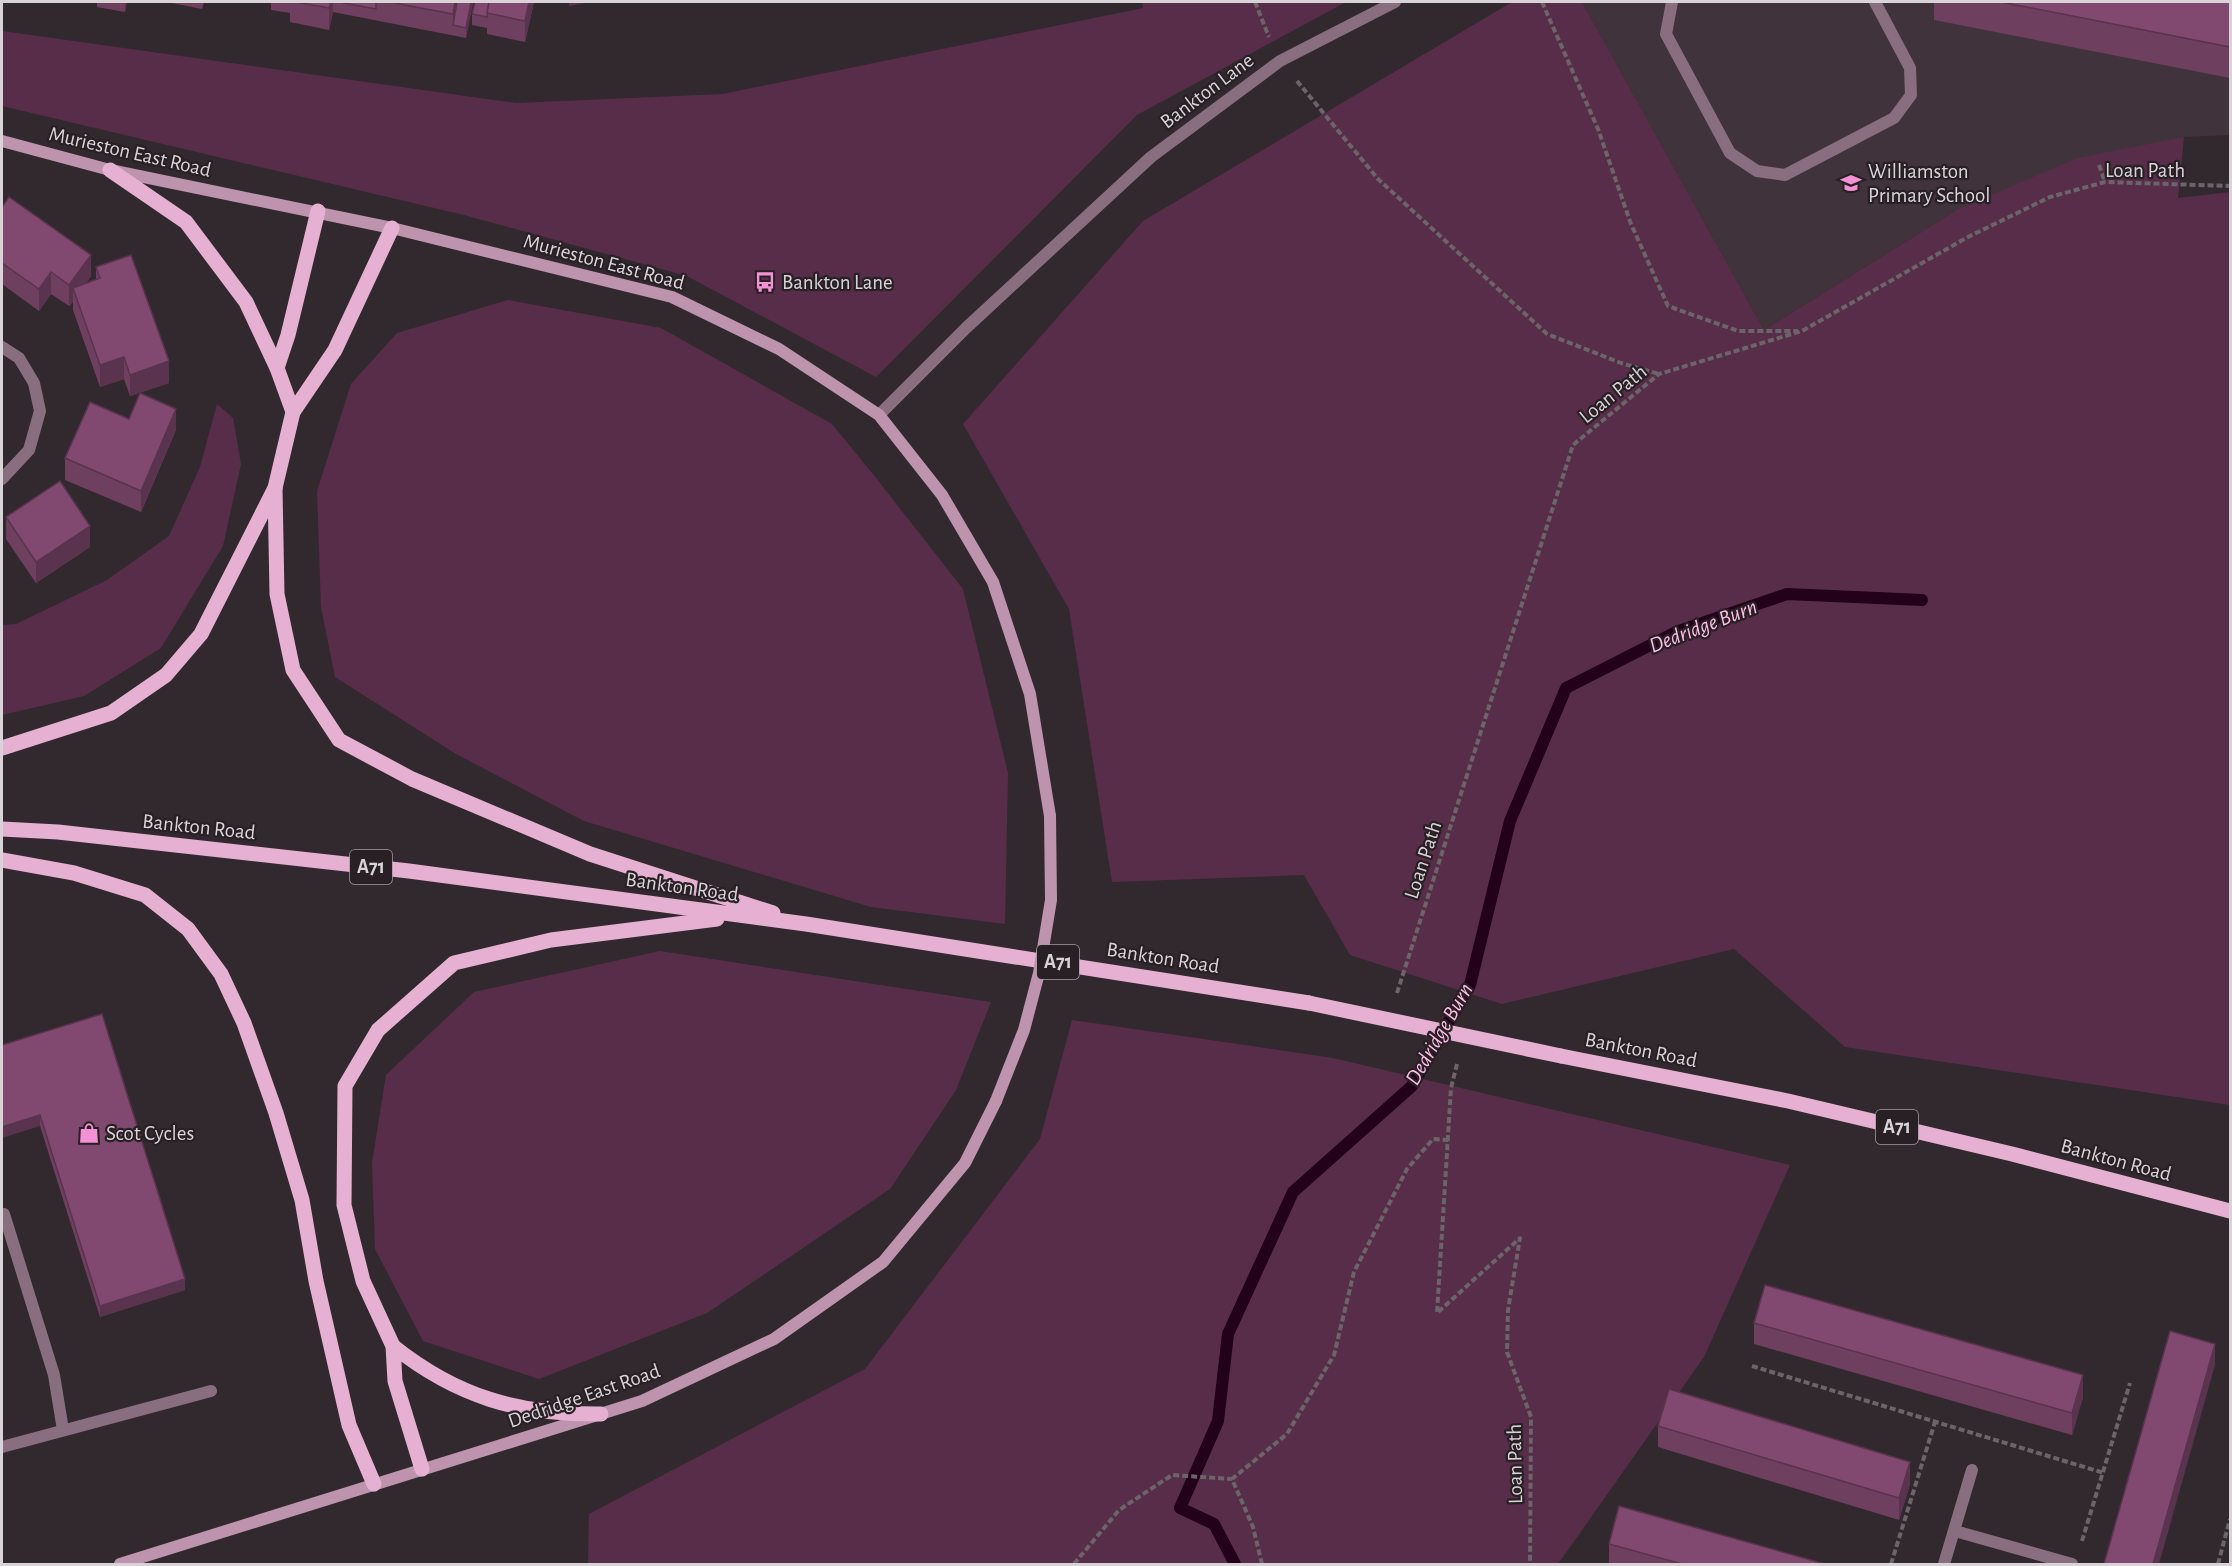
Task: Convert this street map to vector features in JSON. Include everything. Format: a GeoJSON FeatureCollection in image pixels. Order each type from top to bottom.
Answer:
{"type":"FeatureCollection","features":[{"type":"Feature","properties":{"kind":"main road"},"geometry":{"type":"LineString","coordinates":[[110,170],[186,222],[246,302],[277,368],[293,412]]}},
{"type":"Feature","properties":{"kind":"main road"},"geometry":{"type":"LineString","coordinates":[[277,368],[288,335],[318,211]]}},
{"type":"Feature","properties":{"kind":"main road"},"geometry":{"type":"LineString","coordinates":[[2,748],[111,713],[166,675],[201,634],[275,488],[293,412],[335,350],[392,228]]}},
{"type":"Feature","properties":{"kind":"main road"},"geometry":{"type":"LineString","coordinates":[[275,488],[277,594],[293,670],[339,740],[412,779],[590,854],[806,924]]}},
{"type":"Feature","properties":{"kind":"main road","name":"Bankton Road"},"geometry":{"type":"LineString","coordinates":[[2,829],[58,832],[409,871],[806,924],[1309,1002],[1561,1056],[1799,1103],[2012,1154],[2230,1212]]}},
{"type":"Feature","properties":{"kind":"main road"},"geometry":{"type":"LineString","coordinates":[[2,860],[74,873],[145,895],[188,929],[221,974],[244,1023],[276,1113],[302,1200],[316,1281],[350,1425],[374,1484]]}},
{"type":"Feature","properties":{"kind":"main road"},"geometry":{"type":"LineString","coordinates":[[422,1469],[394,1381],[393,1346],[363,1281],[344,1204],[345,1086],[378,1030],[454,963],[551,940],[738,916]]}},
{"type":"Feature","properties":{"kind":"main road"},"geometry":{"type":"LineString","coordinates":[[393,1346],[417,1365],[447,1383],[488,1400],[536,1411],[601,1414]]}},
{"type":"Feature","properties":{"kind":"street","name":"Bankton Lane"},"geometry":{"type":"LineString","coordinates":[[879,415],[966,328],[1151,157],[1280,61],[1395,2]]}},
{"type":"Feature","properties":{"kind":"street"},"geometry":{"type":"LineString","coordinates":[[1672,2],[1666,34],[1730,153],[1757,171],[1785,175],[1894,118],[1911,95],[1910,68],[1875,2]]}},
{"type":"Feature","properties":{"kind":"street","name":"Murieston East Road"},"geometry":{"type":"LineString","coordinates":[[2,141],[110,170],[318,211],[672,297],[779,349],[879,415],[942,495],[993,582],[1030,694],[1050,816]]}},
{"type":"Feature","properties":{"kind":"street"},"geometry":{"type":"LineString","coordinates":[[2,347],[19,358],[34,383],[40,411],[29,450],[2,479]]}},
{"type":"Feature","properties":{"kind":"street","name":"Dedridge East Road"},"geometry":{"type":"LineString","coordinates":[[120,1564],[642,1401],[774,1339],[883,1262],[965,1162],[996,1101],[1024,1029],[1039,973],[1051,900],[1050,816]]}},
{"type":"Feature","properties":{"kind":"street"},"geometry":{"type":"LineString","coordinates":[[4,1214],[54,1375],[63,1430]]}},
{"type":"Feature","properties":{"kind":"street"},"geometry":{"type":"LineString","coordinates":[[2,1447],[211,1391]]}},
{"type":"Feature","properties":{"kind":"street"},"geometry":{"type":"LineString","coordinates":[[1944,1564],[1972,1470]]}},
{"type":"Feature","properties":{"kind":"street"},"geometry":{"type":"LineString","coordinates":[[1955,1531],[2072,1564]]}},
{"type":"Feature","properties":{"kind":"path"},"geometry":{"type":"LineString","coordinates":[[1255,2],[1280,61],[1378,179],[1547,334],[1621,363],[1659,374]]}},
{"type":"Feature","properties":{"kind":"path"},"geometry":{"type":"LineString","coordinates":[[1542,2],[1598,129],[1631,225],[1668,306],[1738,331],[1802,331]]}},
{"type":"Feature","properties":{"kind":"path"},"geometry":{"type":"LineString","coordinates":[[2099,165],[2105,182]]}},
{"type":"Feature","properties":{"kind":"path","name":"Loan Path"},"geometry":{"type":"LineString","coordinates":[[1400,981],[1573,445],[1659,374],[1802,331],[1968,237],[2050,197],[2105,182],[2230,186]]}},
{"type":"Feature","properties":{"kind":"path","name":"Loan Path"},"geometry":{"type":"LineString","coordinates":[[1451,1088],[1437,1313],[1520,1238],[1508,1310],[1507,1352],[1531,1417],[1530,1564]]}},
{"type":"Feature","properties":{"kind":"path"},"geometry":{"type":"LineString","coordinates":[[1074,1564],[1119,1510],[1172,1474],[1232,1479],[1287,1434],[1334,1355],[1354,1272],[1407,1169],[1433,1139],[1448,1140]]}},
{"type":"Feature","properties":{"kind":"path"},"geometry":{"type":"LineString","coordinates":[[1752,1366],[2104,1473]]}},
{"type":"Feature","properties":{"kind":"path"},"geometry":{"type":"LineString","coordinates":[[2082,1542],[2130,1383]]}},
{"type":"Feature","properties":{"kind":"path"},"geometry":{"type":"LineString","coordinates":[[1891,1564],[1935,1422]]}},
{"type":"Feature","properties":{"kind":"path"},"geometry":{"type":"LineString","coordinates":[[1232,1479],[1252,1527],[1262,1564]]}},
{"type":"Feature","properties":{"kind":"path"},"geometry":{"type":"LineString","coordinates":[[2218,1564],[2230,1520]]}},
{"type":"Feature","properties":{"kind":"shaded area"},"geometry":{"type":"Polygon","coordinates":[[[1142,2],[1346,2],[1137,115],[876,377],[687,276],[464,215],[2,106],[2,31],[516,103],[723,94],[1143,8],[1142,2]]]}},
{"type":"Feature","properties":{"kind":"shaded area"},"geometry":{"type":"Polygon","coordinates":[[[1512,2],[1582,2],[1764,330],[1960,208],[2078,158],[2184,137],[2178,198],[2230,192],[2230,1105],[1845,1047],[1734,949],[1502,1004],[1350,955],[1304,875],[1112,882],[1069,609],[963,424],[1143,221],[1512,2]]]}},
{"type":"Feature","properties":{"kind":"shaded area","name":"Williamston Primary School"},"geometry":{"type":"Polygon","coordinates":[[[1582,2],[2230,2],[2230,135],[2184,137],[1960,208],[1764,330],[1582,2]]]}},
{"type":"Feature","properties":{"kind":"shaded area"},"geometry":{"type":"Polygon","coordinates":[[[508,300],[661,328],[832,424],[876,478],[963,589],[1008,773],[1005,924],[871,907],[584,821],[456,754],[335,677],[321,607],[317,491],[351,384],[397,333],[508,300]]]}},
{"type":"Feature","properties":{"kind":"shaded area"},"geometry":{"type":"Polygon","coordinates":[[[217,404],[233,418],[241,464],[223,546],[161,648],[84,696],[2,715],[2,625],[16,624],[107,580],[169,536],[200,467],[217,404]]]}},
{"type":"Feature","properties":{"kind":"shaded area"},"geometry":{"type":"Polygon","coordinates":[[[660,951],[991,1002],[956,1090],[890,1189],[707,1313],[539,1379],[423,1341],[375,1249],[372,1163],[386,1075],[474,992],[660,951]]]}},
{"type":"Feature","properties":{"kind":"shaded area"},"geometry":{"type":"Polygon","coordinates":[[[1072,1020],[1333,1058],[1790,1165],[1704,1357],[1558,1564],[588,1564],[589,1514],[865,1369],[1040,1139],[1072,1020]]]}},
{"type":"Feature","properties":{"kind":"building"},"geometry":{"type":"Polygon","coordinates":[[[296,2],[331,2],[329,8],[296,2]]]}},
{"type":"Feature","properties":{"kind":"building"},"geometry":{"type":"Polygon","coordinates":[[[376,2],[376,9],[344,3],[376,2]]]}},
{"type":"Feature","properties":{"kind":"building"},"geometry":{"type":"Polygon","coordinates":[[[389,2],[455,2],[453,14],[389,2]]]}},
{"type":"Feature","properties":{"kind":"building"},"geometry":{"type":"Polygon","coordinates":[[[457,2],[471,2],[466,28],[453,25],[457,2]]]}},
{"type":"Feature","properties":{"kind":"building"},"geometry":{"type":"Polygon","coordinates":[[[475,2],[489,2],[487,17],[472,14],[475,2]]]}},
{"type":"Feature","properties":{"kind":"building"},"geometry":{"type":"Polygon","coordinates":[[[489,2],[529,2],[525,21],[487,13],[489,2]]]}},
{"type":"Feature","properties":{"kind":"building"},"geometry":{"type":"Polygon","coordinates":[[[2001,2],[2230,2],[2230,47],[2001,2]]]}},
{"type":"Feature","properties":{"kind":"building"},"geometry":{"type":"Polygon","coordinates":[[[9,197],[91,255],[69,285],[51,272],[39,289],[2,263],[2,207],[9,197]]]}},
{"type":"Feature","properties":{"kind":"building"},"geometry":{"type":"Polygon","coordinates":[[[131,255],[169,361],[130,375],[124,357],[100,365],[73,288],[100,278],[96,267],[131,255]]]}},
{"type":"Feature","properties":{"kind":"building"},"geometry":{"type":"Polygon","coordinates":[[[140,393],[176,409],[141,491],[65,458],[90,402],[129,419],[140,393]]]}},
{"type":"Feature","properties":{"kind":"building"},"geometry":{"type":"Polygon","coordinates":[[[60,481],[90,526],[36,562],[6,517],[60,481]]]}},
{"type":"Feature","properties":{"kind":"building"},"geometry":{"type":"Polygon","coordinates":[[[102,1014],[185,1279],[100,1306],[40,1115],[2,1127],[2,1045],[102,1014]]]}},
{"type":"Feature","properties":{"kind":"building"},"geometry":{"type":"Polygon","coordinates":[[[1765,1285],[2083,1375],[2072,1413],[1754,1323],[1765,1285]]]}},
{"type":"Feature","properties":{"kind":"building"},"geometry":{"type":"Polygon","coordinates":[[[2170,1331],[2215,1344],[2153,1564],[2104,1564],[2170,1331]]]}},
{"type":"Feature","properties":{"kind":"building"},"geometry":{"type":"Polygon","coordinates":[[[1669,1389],[1910,1462],[1899,1498],[1658,1426],[1669,1389]]]}},
{"type":"Feature","properties":{"kind":"building"},"geometry":{"type":"Polygon","coordinates":[[[1619,1506],[1825,1564],[1682,1564],[1609,1544],[1619,1506]]]}},
{"type":"Feature","properties":{"kind":"waterway","name":"Dedridge Burn"},"geometry":{"type":"LineString","coordinates":[[1235,1564],[1214,1524],[1180,1508],[1218,1421],[1228,1334],[1293,1192],[1412,1086],[1470,985],[1510,821],[1566,688],[1676,632],[1787,594],[1922,600]]}},
{"type":"Feature","properties":{"kind":"place","name":"Williamston Primary School"},"geometry":{"type":"Point","coordinates":[1851,183]}},
{"type":"Feature","properties":{"kind":"place","name":"Bankton Lane"},"geometry":{"type":"Point","coordinates":[765,282]}},
{"type":"Feature","properties":{"kind":"place","name":"Scot Cycles"},"geometry":{"type":"Point","coordinates":[89,1133]}}]}
